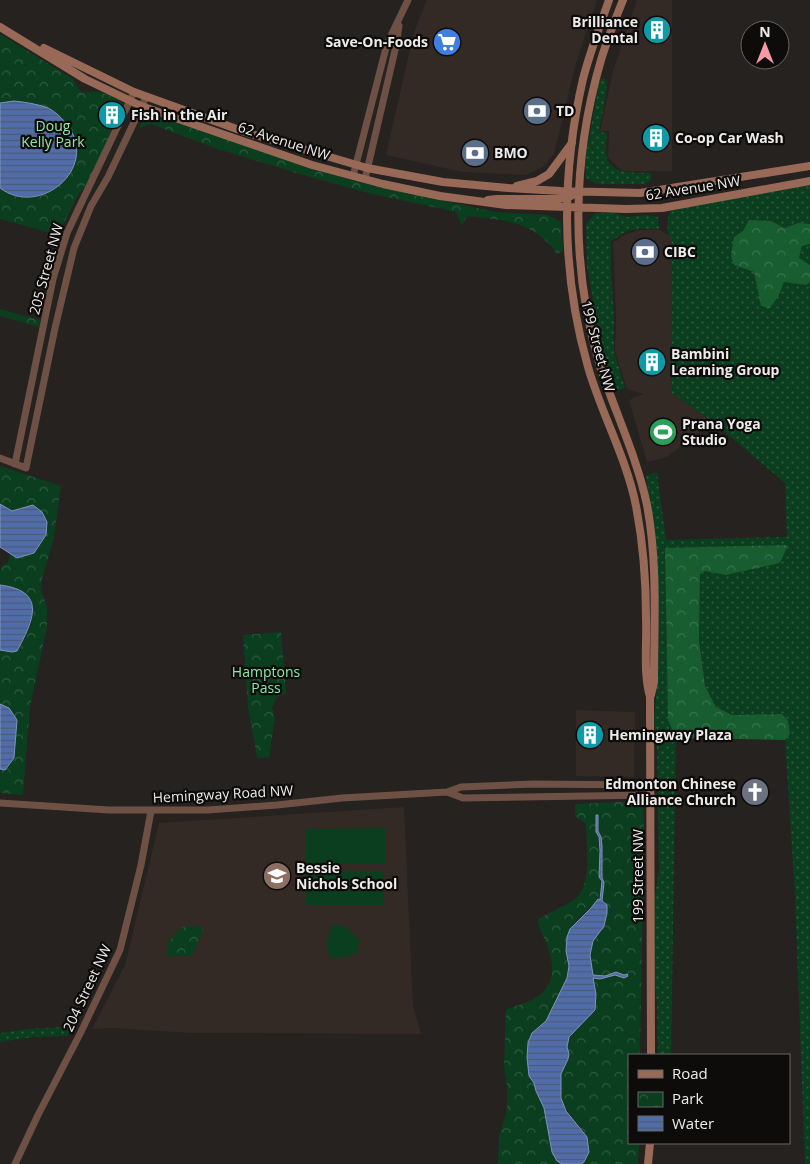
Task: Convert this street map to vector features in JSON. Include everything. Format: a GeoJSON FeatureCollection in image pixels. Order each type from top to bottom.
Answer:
{"type":"FeatureCollection","features":[{"type":"Feature","properties":{"kind":"main road","name":"199 Street NW"},"geometry":{"type":"LineString","coordinates":[[609,0],[586,69],[578,101],[567,194],[567,243],[570,280],[581,340],[588,368],[632,488],[642,543],[646,617],[646,682],[650,697],[651,1054]]}},
{"type":"Feature","properties":{"kind":"main road","name":"199 Street NW"},"geometry":{"type":"LineString","coordinates":[[623,0],[601,58],[583,144],[579,192],[579,249],[592,337],[643,487],[649,521],[653,562],[654,673],[650,697]]}},
{"type":"Feature","properties":{"kind":"main road","name":"62 Avenue NW"},"geometry":{"type":"LineString","coordinates":[[0,27],[146,97],[245,132],[367,168],[444,182],[567,194]]}},
{"type":"Feature","properties":{"kind":"main road","name":"62 Avenue NW"},"geometry":{"type":"LineString","coordinates":[[13,34],[85,79],[130,102],[312,165],[412,191],[478,202],[626,210],[662,208],[810,181]]}},
{"type":"Feature","properties":{"kind":"main road"},"geometry":{"type":"LineString","coordinates":[[508,188],[537,181],[545,177],[554,170],[572,143]]}},
{"type":"Feature","properties":{"kind":"main road","name":"62 Avenue NW"},"geometry":{"type":"LineString","coordinates":[[579,192],[640,193],[810,166]]}},
{"type":"Feature","properties":{"kind":"main road"},"geometry":{"type":"LineString","coordinates":[[478,202],[579,192]]}},
{"type":"Feature","properties":{"kind":"main road"},"geometry":{"type":"LineString","coordinates":[[648,1164],[650,1144]]}},
{"type":"Feature","properties":{"kind":"street"},"geometry":{"type":"LineString","coordinates":[[353,176],[386,44],[408,0]]}},
{"type":"Feature","properties":{"kind":"street"},"geometry":{"type":"LineString","coordinates":[[365,179],[396,46],[400,19]]}},
{"type":"Feature","properties":{"kind":"street","name":"205 Street NW"},"geometry":{"type":"LineString","coordinates":[[134,92],[67,233],[54,279],[15,464],[26,468],[56,320],[74,248],[91,206],[108,176],[146,97]]}},
{"type":"Feature","properties":{"kind":"street"},"geometry":{"type":"LineString","coordinates":[[0,458],[15,464]]}},
{"type":"Feature","properties":{"kind":"street","name":"Hemingway Road NW"},"geometry":{"type":"LineString","coordinates":[[0,803],[151,811],[208,810],[277,806],[342,798],[447,792],[461,787],[569,784],[651,785]]}},
{"type":"Feature","properties":{"kind":"street","name":"Hemingway Road NW"},"geometry":{"type":"LineString","coordinates":[[447,792],[463,798],[651,795]]}},
{"type":"Feature","properties":{"kind":"street","name":"204 Street NW"},"geometry":{"type":"LineString","coordinates":[[15,1164],[120,950],[141,865],[151,811]]}},
{"type":"Feature","properties":{"kind":"shaded area"},"geometry":{"type":"Polygon","coordinates":[[[427,0],[597,0],[576,63],[554,154],[544,166],[526,175],[462,172],[386,155],[414,32],[427,0]]]}},
{"type":"Feature","properties":{"kind":"shaded area"},"geometry":{"type":"Polygon","coordinates":[[[637,0],[672,0],[672,171],[624,171],[619,169],[608,157],[609,131],[600,131],[613,71],[637,0]]]}},
{"type":"Feature","properties":{"kind":"shaded area"},"geometry":{"type":"Polygon","coordinates":[[[638,230],[660,230],[668,235],[672,235],[672,393],[713,422],[667,457],[647,462],[629,400],[643,394],[627,389],[615,351],[616,317],[613,241],[617,241],[622,236],[638,230]]]}},
{"type":"Feature","properties":{"kind":"shaded area","name":"Hemingway Plaza"},"geometry":{"type":"Polygon","coordinates":[[[576,710],[635,712],[634,777],[576,776],[576,710]]]}},
{"type":"Feature","properties":{"kind":"shaded area","name":"Bessie Nichols School"},"geometry":{"type":"Polygon","coordinates":[[[404,807],[413,1006],[421,1034],[191,1033],[112,1028],[92,1029],[125,965],[159,823],[404,807]]]}},
{"type":"Feature","properties":{"kind":"green space","name":"Doug Kelly Park"},"geometry":{"type":"Polygon","coordinates":[[[0,34],[73,79],[83,92],[105,94],[124,104],[90,179],[78,195],[58,235],[0,219],[0,34]]]}},
{"type":"Feature","properties":{"kind":"green space"},"geometry":{"type":"Polygon","coordinates":[[[600,78],[606,79],[607,88],[599,132],[607,133],[607,158],[614,168],[632,173],[651,173],[651,180],[645,184],[597,184],[586,178],[585,160],[600,78]]]}},
{"type":"Feature","properties":{"kind":"green space"},"geometry":{"type":"Polygon","coordinates":[[[151,114],[268,152],[302,166],[362,183],[496,212],[548,215],[561,222],[563,251],[556,255],[554,248],[539,235],[530,229],[510,222],[467,216],[462,226],[456,212],[368,193],[296,173],[215,148],[151,124],[139,128],[145,115],[151,114]]]}},
{"type":"Feature","properties":{"kind":"green space"},"geometry":{"type":"Polygon","coordinates":[[[810,185],[810,224],[798,223],[785,228],[771,221],[743,231],[734,237],[734,265],[754,272],[779,295],[784,282],[806,285],[810,282],[810,1164],[805,1164],[795,895],[785,740],[790,734],[782,714],[732,715],[716,707],[705,686],[699,640],[700,574],[705,571],[726,575],[726,547],[665,548],[668,720],[676,738],[671,1054],[658,1054],[654,972],[654,901],[659,870],[657,747],[654,718],[658,674],[659,617],[656,547],[646,475],[657,473],[666,540],[787,537],[785,483],[713,422],[672,393],[672,236],[668,235],[668,221],[669,214],[674,209],[810,185]]]}},
{"type":"Feature","properties":{"kind":"green space"},"geometry":{"type":"Polygon","coordinates":[[[595,213],[614,213],[626,217],[647,215],[658,217],[659,229],[630,230],[611,240],[614,351],[625,388],[619,390],[611,384],[594,322],[587,266],[586,224],[595,213]]]}},
{"type":"Feature","properties":{"kind":"green space"},"geometry":{"type":"Polygon","coordinates":[[[749,220],[771,221],[785,228],[798,223],[810,224],[810,244],[802,246],[799,258],[810,265],[810,282],[806,285],[784,282],[779,295],[770,308],[761,306],[754,272],[734,265],[731,256],[734,237],[743,231],[749,220]]]}},
{"type":"Feature","properties":{"kind":"green space"},"geometry":{"type":"Polygon","coordinates":[[[810,244],[810,265],[799,258],[802,245],[810,244]]]}},
{"type":"Feature","properties":{"kind":"green space"},"geometry":{"type":"Polygon","coordinates":[[[0,309],[40,320],[39,327],[0,316],[0,309]]]}},
{"type":"Feature","properties":{"kind":"green space"},"geometry":{"type":"Polygon","coordinates":[[[0,466],[61,486],[54,537],[41,583],[47,607],[47,627],[30,707],[23,795],[0,793],[0,769],[5,770],[14,758],[15,740],[9,708],[0,704],[0,650],[12,652],[31,625],[33,607],[14,587],[0,585],[0,569],[8,562],[10,554],[0,547],[17,558],[46,535],[47,522],[42,512],[12,511],[0,504],[0,466]]]}},
{"type":"Feature","properties":{"kind":"green space"},"geometry":{"type":"Polygon","coordinates":[[[788,545],[780,563],[726,575],[705,571],[700,574],[699,640],[705,686],[716,707],[732,715],[782,714],[788,721],[790,734],[785,740],[676,738],[668,720],[665,548],[788,545]]]}},
{"type":"Feature","properties":{"kind":"green space","name":"Hamptons Pass"},"geometry":{"type":"Polygon","coordinates":[[[281,632],[286,693],[277,697],[272,708],[275,718],[269,757],[257,758],[248,707],[243,635],[281,632]]]}},
{"type":"Feature","properties":{"kind":"green space"},"geometry":{"type":"Polygon","coordinates":[[[643,801],[640,1054],[628,1054],[628,1144],[639,1144],[638,1164],[581,1164],[584,1162],[587,1137],[566,1109],[561,1094],[561,1075],[567,1062],[567,1046],[570,1037],[595,1010],[596,994],[593,977],[628,976],[616,972],[605,976],[593,975],[590,955],[593,941],[604,926],[607,913],[602,902],[604,883],[602,878],[602,844],[599,824],[596,821],[600,901],[598,899],[570,930],[566,946],[569,968],[566,980],[546,1021],[532,1033],[529,1076],[534,1083],[544,1108],[554,1153],[562,1164],[498,1164],[499,1136],[507,1110],[507,1086],[504,1067],[506,1009],[531,1000],[547,987],[551,979],[551,956],[540,930],[538,920],[579,895],[586,877],[586,824],[575,816],[575,804],[643,801]]]}},
{"type":"Feature","properties":{"kind":"green space"},"geometry":{"type":"Polygon","coordinates":[[[385,828],[385,864],[306,864],[306,829],[385,828]]]}},
{"type":"Feature","properties":{"kind":"green space"},"geometry":{"type":"Polygon","coordinates":[[[306,871],[384,871],[384,905],[306,905],[306,871]]]}},
{"type":"Feature","properties":{"kind":"green space"},"geometry":{"type":"Polygon","coordinates":[[[332,925],[345,926],[359,940],[357,953],[347,957],[330,958],[326,943],[332,925]]]}},
{"type":"Feature","properties":{"kind":"green space"},"geometry":{"type":"Polygon","coordinates":[[[203,926],[201,936],[192,956],[166,956],[168,943],[181,927],[203,926]]]}},
{"type":"Feature","properties":{"kind":"green space"},"geometry":{"type":"Polygon","coordinates":[[[74,1022],[67,1036],[33,1037],[0,1042],[0,1033],[63,1027],[74,1022]]]}},
{"type":"Feature","properties":{"kind":"water"},"geometry":{"type":"Polygon","coordinates":[[[14,101],[40,105],[54,111],[68,126],[76,142],[76,158],[71,172],[61,184],[47,193],[32,197],[16,196],[0,188],[0,103],[14,101]]]}},
{"type":"Feature","properties":{"kind":"water"},"geometry":{"type":"Polygon","coordinates":[[[0,504],[12,511],[33,505],[42,512],[47,522],[46,535],[34,553],[17,558],[0,547],[0,504]]]}},
{"type":"Feature","properties":{"kind":"water"},"geometry":{"type":"Polygon","coordinates":[[[0,585],[15,588],[25,594],[31,601],[31,619],[17,651],[0,650],[0,585]]]}},
{"type":"Feature","properties":{"kind":"water"},"geometry":{"type":"Polygon","coordinates":[[[0,704],[9,708],[17,720],[14,758],[5,770],[0,769],[0,704]]]}},
{"type":"Feature","properties":{"kind":"water"},"geometry":{"type":"Polygon","coordinates":[[[596,815],[598,815],[598,831],[602,846],[602,878],[604,883],[602,901],[607,905],[607,913],[604,926],[593,941],[590,955],[593,975],[605,976],[616,972],[624,975],[627,974],[628,976],[624,978],[615,975],[600,979],[593,978],[596,994],[595,1010],[569,1037],[567,1047],[568,1059],[561,1074],[561,1098],[566,1111],[587,1137],[589,1152],[581,1164],[562,1164],[557,1161],[552,1152],[544,1108],[534,1083],[529,1076],[528,1043],[532,1033],[546,1021],[567,978],[569,966],[566,951],[567,937],[570,929],[598,899],[600,900],[602,881],[599,877],[600,851],[599,837],[596,832],[596,815]]]}},
{"type":"Feature","properties":{"kind":"place","name":"Brilliance Dental"},"geometry":{"type":"Point","coordinates":[657,30]}},
{"type":"Feature","properties":{"kind":"place","name":"Save-On-Foods"},"geometry":{"type":"Point","coordinates":[447,42]}},
{"type":"Feature","properties":{"kind":"place","name":"TD"},"geometry":{"type":"Point","coordinates":[537,111]}},
{"type":"Feature","properties":{"kind":"place","name":"Fish in the Air"},"geometry":{"type":"Point","coordinates":[112,115]}},
{"type":"Feature","properties":{"kind":"place","name":"Co-op Car Wash"},"geometry":{"type":"Point","coordinates":[656,138]}},
{"type":"Feature","properties":{"kind":"place","name":"BMO"},"geometry":{"type":"Point","coordinates":[475,153]}},
{"type":"Feature","properties":{"kind":"place","name":"CIBC"},"geometry":{"type":"Point","coordinates":[645,252]}},
{"type":"Feature","properties":{"kind":"place","name":"Bambini Learning Group"},"geometry":{"type":"Point","coordinates":[652,362]}},
{"type":"Feature","properties":{"kind":"place","name":"Prana Yoga Studio"},"geometry":{"type":"Point","coordinates":[663,432]}},
{"type":"Feature","properties":{"kind":"place","name":"Hemingway Plaza"},"geometry":{"type":"Point","coordinates":[590,735]}},
{"type":"Feature","properties":{"kind":"place","name":"Edmonton Chinese Alliance Church"},"geometry":{"type":"Point","coordinates":[755,792]}},
{"type":"Feature","properties":{"kind":"place","name":"Bessie Nichols School"},"geometry":{"type":"Point","coordinates":[277,876]}}]}
